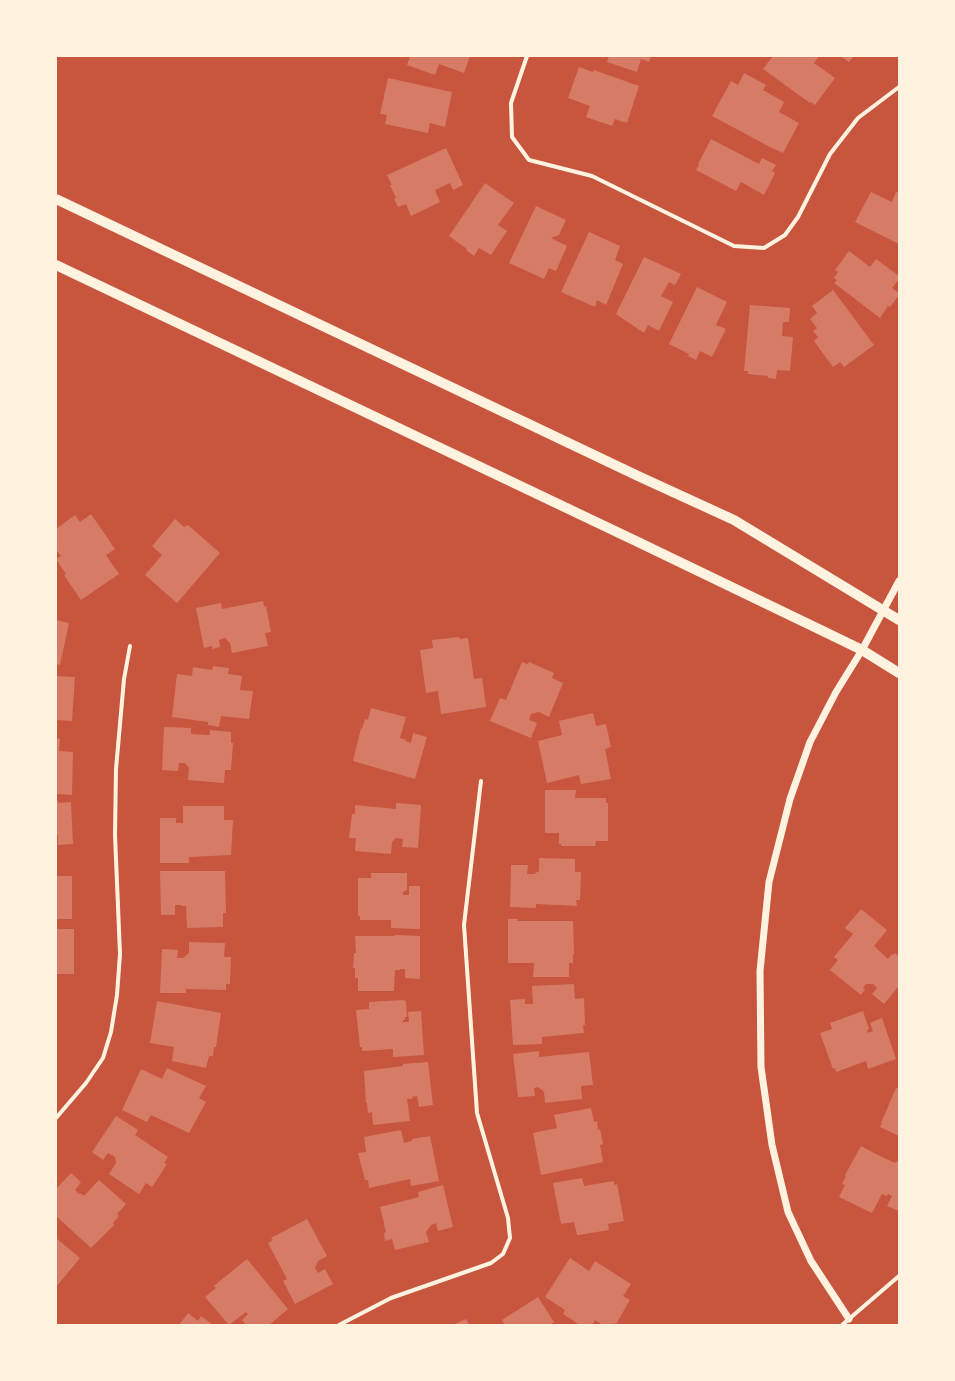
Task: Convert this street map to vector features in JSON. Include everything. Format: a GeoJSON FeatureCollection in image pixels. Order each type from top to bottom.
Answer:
{"type":"FeatureCollection","features":[{"type":"Feature","properties":{"kind":"main road"},"geometry":{"type":"LineString","coordinates":[[56,199],[631,473],[734,520],[899,620]]}},
{"type":"Feature","properties":{"kind":"main road"},"geometry":{"type":"LineString","coordinates":[[56,265],[645,545],[862,650],[899,673]]}},
{"type":"Feature","properties":{"kind":"street"},"geometry":{"type":"LineString","coordinates":[[527,56],[511,103],[512,137],[529,160],[592,176],[734,246],[764,248],[785,235],[798,217],[830,154],[858,118],[899,87]]}},
{"type":"Feature","properties":{"kind":"street"},"geometry":{"type":"LineString","coordinates":[[849,1319],[812,1261],[788,1212],[772,1145],[761,1067],[760,972],[769,882],[790,799],[810,742],[836,692],[862,650],[899,581]]}},
{"type":"Feature","properties":{"kind":"street"},"geometry":{"type":"LineString","coordinates":[[56,1118],[86,1083],[103,1058],[111,1032],[117,995],[120,954],[115,835],[116,769],[124,679],[130,646]]}},
{"type":"Feature","properties":{"kind":"street"},"geometry":{"type":"LineString","coordinates":[[339,1325],[390,1298],[492,1263],[503,1254],[510,1238],[508,1218],[477,1113],[464,925],[482,781]]}},
{"type":"Feature","properties":{"kind":"street"},"geometry":{"type":"LineString","coordinates":[[842,1325],[899,1276]]}},
{"type":"Feature","properties":{"kind":"building"},"geometry":{"type":"Polygon","coordinates":[[[410,56],[470,56],[464,73],[439,64],[435,75],[407,65],[410,56]]]}},
{"type":"Feature","properties":{"kind":"building"},"geometry":{"type":"Polygon","coordinates":[[[609,56],[651,56],[649,62],[641,59],[637,72],[607,62],[609,56]]]}},
{"type":"Feature","properties":{"kind":"building"},"geometry":{"type":"Polygon","coordinates":[[[773,56],[819,56],[814,63],[835,78],[815,105],[811,102],[810,103],[763,69],[773,56]]]}},
{"type":"Feature","properties":{"kind":"building"},"geometry":{"type":"Polygon","coordinates":[[[840,56],[854,56],[849,62],[840,56]]]}},
{"type":"Feature","properties":{"kind":"building"},"geometry":{"type":"Polygon","coordinates":[[[579,67],[593,72],[594,70],[639,86],[627,123],[615,119],[612,126],[586,117],[590,106],[568,98],[579,67]]]}},
{"type":"Feature","properties":{"kind":"building"},"geometry":{"type":"Polygon","coordinates":[[[744,73],[766,85],[763,90],[784,102],[779,112],[799,123],[783,153],[712,116],[731,81],[738,85],[744,73]]]}},
{"type":"Feature","properties":{"kind":"building"},"geometry":{"type":"Polygon","coordinates":[[[388,78],[452,92],[445,127],[430,123],[428,133],[385,124],[387,115],[380,114],[388,78]]]}},
{"type":"Feature","properties":{"kind":"building"},"geometry":{"type":"Polygon","coordinates":[[[711,139],[759,164],[762,158],[776,165],[772,171],[775,173],[764,195],[741,182],[736,191],[696,170],[711,139]]]}},
{"type":"Feature","properties":{"kind":"building"},"geometry":{"type":"Polygon","coordinates":[[[446,148],[463,185],[453,190],[450,183],[435,190],[440,202],[411,216],[406,204],[398,207],[390,185],[392,185],[387,175],[446,148]]]}},
{"type":"Feature","properties":{"kind":"building"},"geometry":{"type":"Polygon","coordinates":[[[485,183],[514,203],[498,225],[507,231],[491,255],[479,248],[474,256],[449,236],[485,183]]]}},
{"type":"Feature","properties":{"kind":"building"},"geometry":{"type":"Polygon","coordinates":[[[871,192],[892,202],[896,192],[899,193],[899,244],[855,222],[871,192]]]}},
{"type":"Feature","properties":{"kind":"building"},"geometry":{"type":"Polygon","coordinates":[[[536,206],[566,220],[559,235],[551,238],[567,246],[556,271],[549,268],[544,279],[509,263],[536,206]]]}},
{"type":"Feature","properties":{"kind":"building"},"geometry":{"type":"Polygon","coordinates":[[[589,232],[620,246],[615,260],[623,264],[606,305],[597,300],[595,307],[561,292],[589,232]]]}},
{"type":"Feature","properties":{"kind":"building"},"geometry":{"type":"Polygon","coordinates":[[[849,251],[870,267],[876,259],[899,276],[899,279],[892,288],[899,293],[899,295],[890,307],[888,306],[880,318],[834,283],[837,280],[834,278],[838,272],[835,270],[849,251]]]}},
{"type":"Feature","properties":{"kind":"building"},"geometry":{"type":"Polygon","coordinates":[[[644,257],[681,274],[675,285],[669,282],[661,296],[673,302],[659,331],[648,325],[644,333],[616,314],[644,257]]]}},
{"type":"Feature","properties":{"kind":"building"},"geometry":{"type":"Polygon","coordinates":[[[697,287],[727,302],[716,325],[726,329],[712,357],[700,351],[696,360],[688,356],[689,354],[669,344],[697,287]]]}},
{"type":"Feature","properties":{"kind":"building"},"geometry":{"type":"Polygon","coordinates":[[[833,290],[874,345],[844,367],[840,362],[833,367],[814,341],[818,337],[813,331],[817,328],[810,319],[817,313],[812,306],[833,290]]]}},
{"type":"Feature","properties":{"kind":"building"},"geometry":{"type":"Polygon","coordinates":[[[750,305],[790,308],[789,322],[783,322],[782,336],[793,337],[790,371],[777,370],[776,379],[768,378],[768,376],[748,374],[748,371],[744,371],[750,305]]]}},
{"type":"Feature","properties":{"kind":"building"},"geometry":{"type":"Polygon","coordinates":[[[91,514],[115,549],[106,555],[119,574],[81,600],[64,575],[66,574],[56,559],[61,556],[56,550],[56,529],[75,515],[80,522],[91,514]]]}},
{"type":"Feature","properties":{"kind":"building"},"geometry":{"type":"Polygon","coordinates":[[[175,519],[184,527],[188,525],[220,553],[177,603],[145,575],[162,555],[152,546],[175,519]]]}},
{"type":"Feature","properties":{"kind":"building"},"geometry":{"type":"Polygon","coordinates":[[[263,601],[264,607],[266,606],[271,632],[265,633],[268,646],[232,653],[230,643],[225,638],[219,640],[220,647],[212,649],[212,646],[204,648],[196,608],[221,603],[222,609],[263,601]]]}},
{"type":"Feature","properties":{"kind":"building"},"geometry":{"type":"Polygon","coordinates":[[[56,620],[69,623],[60,665],[56,664],[56,620]]]}},
{"type":"Feature","properties":{"kind":"building"},"geometry":{"type":"Polygon","coordinates":[[[459,637],[460,639],[468,638],[474,679],[482,678],[486,707],[441,714],[438,691],[426,693],[420,650],[433,648],[432,640],[459,637]]]}},
{"type":"Feature","properties":{"kind":"building"},"geometry":{"type":"Polygon","coordinates":[[[522,662],[528,664],[529,662],[554,673],[552,678],[563,683],[549,717],[539,712],[531,714],[529,720],[537,723],[531,738],[490,721],[500,698],[506,700],[522,662]]]}},
{"type":"Feature","properties":{"kind":"building"},"geometry":{"type":"Polygon","coordinates":[[[213,666],[229,668],[228,674],[242,676],[240,690],[253,691],[249,719],[221,716],[219,727],[208,725],[208,722],[172,717],[177,674],[192,676],[193,667],[212,670],[213,666]]]}},
{"type":"Feature","properties":{"kind":"building"},"geometry":{"type":"Polygon","coordinates":[[[56,676],[75,677],[72,721],[56,720],[56,676]]]}},
{"type":"Feature","properties":{"kind":"building"},"geometry":{"type":"Polygon","coordinates":[[[371,708],[406,717],[400,738],[406,740],[405,741],[411,743],[413,733],[427,737],[415,779],[353,761],[361,728],[362,729],[365,719],[368,720],[371,708]]]}},
{"type":"Feature","properties":{"kind":"building"},"geometry":{"type":"Polygon","coordinates":[[[593,713],[596,726],[606,724],[611,747],[605,749],[611,779],[581,784],[579,775],[547,783],[538,741],[562,735],[559,721],[593,713]]]}},
{"type":"Feature","properties":{"kind":"building"},"geometry":{"type":"Polygon","coordinates":[[[164,727],[191,728],[191,734],[210,735],[210,730],[231,732],[231,743],[233,743],[231,770],[225,770],[224,783],[188,780],[189,768],[185,763],[179,763],[178,771],[162,770],[164,727]]]}},
{"type":"Feature","properties":{"kind":"building"},"geometry":{"type":"Polygon","coordinates":[[[56,738],[60,739],[59,751],[73,752],[72,795],[56,794],[56,738]]]}},
{"type":"Feature","properties":{"kind":"building"},"geometry":{"type":"Polygon","coordinates":[[[545,790],[576,790],[575,798],[606,798],[606,803],[608,803],[608,841],[596,841],[595,846],[561,846],[561,844],[559,844],[559,833],[545,833],[545,790]]]}},
{"type":"Feature","properties":{"kind":"building"},"geometry":{"type":"Polygon","coordinates":[[[56,801],[58,801],[58,803],[71,802],[73,844],[58,845],[58,835],[56,835],[56,801]]]}},
{"type":"Feature","properties":{"kind":"building"},"geometry":{"type":"Polygon","coordinates":[[[396,803],[421,805],[418,848],[402,847],[403,839],[396,838],[392,842],[391,854],[355,851],[356,838],[349,838],[352,814],[355,814],[355,805],[396,809],[396,803]]]}},
{"type":"Feature","properties":{"kind":"building"},"geometry":{"type":"Polygon","coordinates":[[[183,806],[224,806],[224,820],[233,820],[231,855],[189,857],[189,863],[160,863],[160,818],[176,818],[176,823],[183,823],[183,806]]]}},
{"type":"Feature","properties":{"kind":"building"},"geometry":{"type":"Polygon","coordinates":[[[539,858],[575,859],[575,872],[581,872],[580,900],[576,900],[577,906],[536,904],[536,908],[510,907],[511,865],[528,865],[527,874],[534,874],[539,871],[539,858]]]}},
{"type":"Feature","properties":{"kind":"building"},"geometry":{"type":"Polygon","coordinates":[[[160,871],[225,871],[226,913],[223,913],[223,927],[187,928],[186,906],[181,905],[175,905],[175,915],[161,915],[160,871]]]}},
{"type":"Feature","properties":{"kind":"building"},"geometry":{"type":"Polygon","coordinates":[[[371,873],[407,873],[407,890],[403,892],[403,895],[409,895],[409,886],[420,886],[420,929],[391,928],[391,920],[360,920],[360,916],[358,916],[358,878],[371,878],[371,873]]]}},
{"type":"Feature","properties":{"kind":"building"},"geometry":{"type":"Polygon","coordinates":[[[56,876],[72,876],[72,919],[56,919],[56,876]]]}},
{"type":"Feature","properties":{"kind":"building"},"geometry":{"type":"Polygon","coordinates":[[[861,909],[887,930],[874,946],[888,959],[895,953],[899,957],[899,986],[884,1004],[872,994],[877,988],[873,984],[866,984],[863,988],[865,990],[861,995],[830,970],[838,960],[834,957],[853,934],[845,928],[861,909]]]}},
{"type":"Feature","properties":{"kind":"building"},"geometry":{"type":"Polygon","coordinates":[[[508,919],[518,919],[517,921],[573,921],[574,954],[573,963],[569,963],[569,977],[533,977],[534,963],[508,963],[508,919]]]}},
{"type":"Feature","properties":{"kind":"building"},"geometry":{"type":"Polygon","coordinates":[[[56,929],[74,929],[74,974],[56,974],[56,929]]]}},
{"type":"Feature","properties":{"kind":"building"},"geometry":{"type":"Polygon","coordinates":[[[355,936],[420,936],[420,979],[405,978],[405,969],[400,969],[395,970],[394,991],[358,991],[358,978],[355,978],[355,968],[353,968],[354,953],[356,953],[355,936]]]}},
{"type":"Feature","properties":{"kind":"building"},"geometry":{"type":"Polygon","coordinates":[[[189,942],[225,943],[224,957],[231,957],[230,984],[226,984],[226,990],[186,989],[186,993],[160,993],[162,949],[178,950],[177,958],[183,958],[189,953],[189,942]]]}},
{"type":"Feature","properties":{"kind":"building"},"geometry":{"type":"Polygon","coordinates":[[[574,984],[575,999],[584,998],[584,1033],[542,1037],[542,1044],[513,1045],[510,1000],[525,999],[525,1004],[533,1004],[532,986],[574,984]]]}},
{"type":"Feature","properties":{"kind":"building"},"geometry":{"type":"Polygon","coordinates":[[[157,1001],[221,1013],[216,1047],[214,1047],[213,1056],[209,1056],[206,1068],[172,1061],[174,1047],[150,1043],[157,1001]]]}},
{"type":"Feature","properties":{"kind":"building"},"geometry":{"type":"Polygon","coordinates":[[[406,1001],[407,1017],[405,1017],[403,1022],[409,1022],[408,1012],[421,1011],[424,1055],[393,1057],[393,1049],[362,1051],[362,1047],[360,1047],[356,1010],[369,1009],[369,1002],[406,1001]]]}},
{"type":"Feature","properties":{"kind":"building"},"geometry":{"type":"Polygon","coordinates":[[[863,1011],[869,1029],[867,1030],[868,1033],[873,1031],[870,1023],[882,1018],[896,1059],[868,1069],[866,1061],[836,1072],[835,1068],[833,1069],[820,1033],[832,1029],[830,1023],[863,1011]]]}},
{"type":"Feature","properties":{"kind":"building"},"geometry":{"type":"Polygon","coordinates":[[[539,1051],[539,1057],[589,1052],[593,1085],[581,1086],[582,1099],[545,1103],[544,1092],[538,1087],[534,1088],[535,1096],[518,1097],[513,1054],[539,1051]]]}},
{"type":"Feature","properties":{"kind":"building"},"geometry":{"type":"Polygon","coordinates":[[[428,1062],[433,1105],[419,1107],[417,1096],[412,1097],[412,1099],[407,1099],[410,1121],[373,1125],[372,1112],[368,1113],[366,1103],[364,1071],[403,1066],[403,1064],[428,1062]]]}},
{"type":"Feature","properties":{"kind":"building"},"geometry":{"type":"Polygon","coordinates":[[[167,1068],[206,1086],[199,1098],[206,1102],[189,1133],[151,1115],[147,1122],[122,1110],[141,1069],[162,1079],[167,1068]]]}},
{"type":"Feature","properties":{"kind":"building"},"geometry":{"type":"Polygon","coordinates":[[[896,1088],[899,1089],[899,1136],[880,1127],[896,1088]]]}},
{"type":"Feature","properties":{"kind":"building"},"geometry":{"type":"Polygon","coordinates":[[[591,1108],[594,1122],[597,1121],[598,1130],[600,1129],[603,1144],[600,1145],[603,1162],[541,1175],[533,1133],[557,1128],[554,1115],[591,1108]]]}},
{"type":"Feature","properties":{"kind":"building"},"geometry":{"type":"Polygon","coordinates":[[[116,1116],[138,1130],[135,1135],[168,1157],[164,1163],[167,1164],[152,1187],[146,1183],[139,1194],[109,1174],[116,1163],[115,1157],[108,1153],[103,1160],[92,1152],[116,1116]]]}},
{"type":"Feature","properties":{"kind":"building"},"geometry":{"type":"Polygon","coordinates":[[[401,1130],[404,1143],[412,1141],[412,1139],[430,1136],[439,1181],[411,1186],[410,1179],[369,1188],[368,1180],[365,1180],[358,1153],[366,1152],[364,1137],[401,1130]]]}},
{"type":"Feature","properties":{"kind":"building"},"geometry":{"type":"Polygon","coordinates":[[[861,1146],[895,1163],[896,1161],[899,1163],[899,1211],[887,1206],[892,1196],[888,1194],[887,1196],[882,1194],[872,1213],[839,1197],[845,1185],[842,1184],[846,1176],[845,1175],[861,1146]]]}},
{"type":"Feature","properties":{"kind":"building"},"geometry":{"type":"Polygon","coordinates":[[[71,1173],[81,1182],[75,1190],[79,1194],[80,1193],[84,1196],[99,1180],[126,1204],[117,1214],[119,1216],[113,1223],[114,1225],[91,1248],[56,1216],[56,1189],[71,1173]]]}},
{"type":"Feature","properties":{"kind":"building"},"geometry":{"type":"Polygon","coordinates":[[[582,1178],[584,1186],[614,1181],[614,1185],[617,1184],[624,1221],[608,1224],[609,1230],[579,1235],[577,1235],[574,1222],[561,1224],[553,1183],[582,1178]]]}},
{"type":"Feature","properties":{"kind":"building"},"geometry":{"type":"Polygon","coordinates":[[[443,1185],[453,1227],[438,1231],[436,1223],[431,1225],[426,1232],[429,1242],[395,1250],[392,1239],[385,1241],[384,1233],[386,1232],[380,1207],[419,1197],[418,1192],[443,1185]]]}},
{"type":"Feature","properties":{"kind":"building"},"geometry":{"type":"Polygon","coordinates":[[[307,1219],[327,1256],[318,1261],[315,1268],[318,1273],[325,1269],[333,1284],[295,1304],[283,1281],[287,1279],[268,1243],[273,1240],[271,1238],[307,1219]]]}},
{"type":"Feature","properties":{"kind":"building"},"geometry":{"type":"Polygon","coordinates":[[[56,1238],[80,1258],[56,1287],[56,1238]]]}},
{"type":"Feature","properties":{"kind":"building"},"geometry":{"type":"Polygon","coordinates":[[[570,1258],[589,1271],[595,1261],[631,1284],[623,1296],[630,1300],[616,1324],[603,1325],[595,1320],[592,1325],[580,1325],[563,1314],[565,1310],[545,1297],[570,1258]]]}},
{"type":"Feature","properties":{"kind":"building"},"geometry":{"type":"Polygon","coordinates":[[[247,1259],[288,1309],[269,1325],[246,1325],[242,1320],[248,1314],[246,1312],[229,1325],[205,1297],[216,1288],[214,1286],[247,1259]]]}},
{"type":"Feature","properties":{"kind":"building"},"geometry":{"type":"Polygon","coordinates":[[[538,1297],[554,1322],[550,1325],[505,1325],[502,1320],[538,1297]]]}},
{"type":"Feature","properties":{"kind":"building"},"geometry":{"type":"Polygon","coordinates":[[[188,1313],[198,1321],[201,1316],[213,1325],[179,1325],[188,1313]]]}},
{"type":"Feature","properties":{"kind":"building"},"geometry":{"type":"Polygon","coordinates":[[[466,1319],[469,1325],[452,1325],[466,1319]]]}}]}
